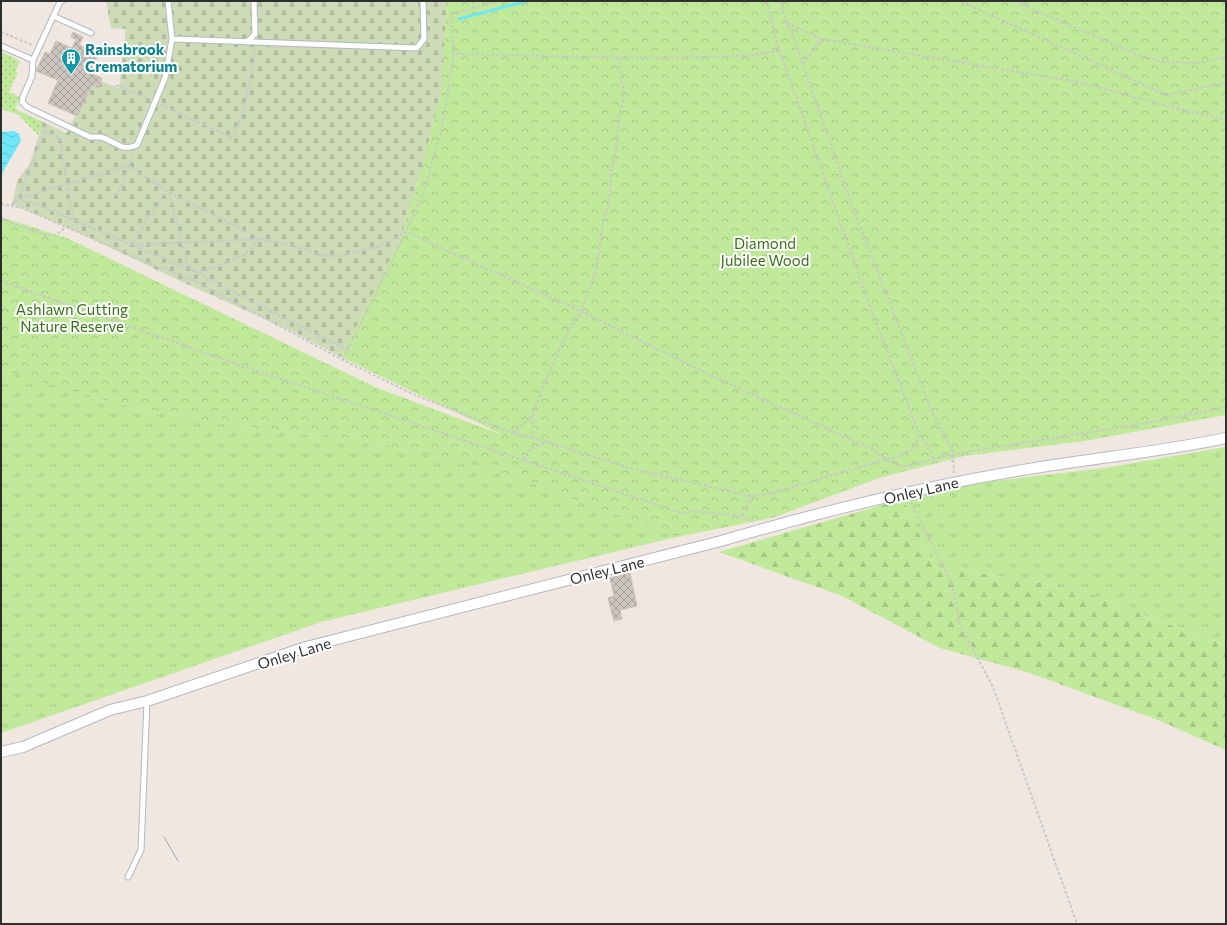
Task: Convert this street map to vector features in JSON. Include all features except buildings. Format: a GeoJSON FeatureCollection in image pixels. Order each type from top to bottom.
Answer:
{"type":"FeatureCollection","features":[{"type":"Feature","properties":{"kind":"street","name":"Onley Lane"},"geometry":{"type":"LineString","coordinates":[[1,752],[23,747],[110,710],[147,701],[306,647],[760,530],[906,493],[956,482],[1226,438]]}},
{"type":"Feature","properties":{"kind":"lane"},"geometry":{"type":"LineString","coordinates":[[61,1],[34,60],[32,76],[22,102],[24,105],[52,120],[90,137],[101,137],[124,148],[130,149],[137,145],[165,78],[172,40],[168,1]]}},
{"type":"Feature","properties":{"kind":"lane"},"geometry":{"type":"LineString","coordinates":[[247,42],[255,34],[254,1]]}},
{"type":"Feature","properties":{"kind":"lane"},"geometry":{"type":"LineString","coordinates":[[172,40],[417,48],[424,39],[423,1]]}},
{"type":"Feature","properties":{"kind":"lane"},"geometry":{"type":"LineString","coordinates":[[54,16],[91,33]]}},
{"type":"Feature","properties":{"kind":"lane"},"geometry":{"type":"LineString","coordinates":[[1,46],[34,60]]}},
{"type":"Feature","properties":{"kind":"lane"},"geometry":{"type":"LineString","coordinates":[[128,877],[141,850],[147,701]]}},
{"type":"Feature","properties":{"kind":"path"},"geometry":{"type":"LineString","coordinates":[[473,1],[473,8]]}},
{"type":"Feature","properties":{"kind":"path"},"geometry":{"type":"LineString","coordinates":[[343,360],[406,232],[424,191],[441,132],[454,54],[451,29],[452,14],[499,1]]}},
{"type":"Feature","properties":{"kind":"path"},"geometry":{"type":"LineString","coordinates":[[768,1],[776,40],[866,296],[919,434],[926,443],[934,460]]}},
{"type":"Feature","properties":{"kind":"path"},"geometry":{"type":"LineString","coordinates":[[781,1],[786,23],[794,38],[852,207],[932,412],[952,455],[956,482]]}},
{"type":"Feature","properties":{"kind":"path"},"geometry":{"type":"LineString","coordinates":[[960,1],[1166,95],[1226,83]]}},
{"type":"Feature","properties":{"kind":"path"},"geometry":{"type":"LineString","coordinates":[[1014,1],[1138,55],[1166,62],[1195,63],[1226,57]]}},
{"type":"Feature","properties":{"kind":"path"},"geometry":{"type":"LineString","coordinates":[[786,23],[822,39],[1079,82],[1159,104],[1226,120]]}},
{"type":"Feature","properties":{"kind":"path"},"geometry":{"type":"LineString","coordinates":[[1,32],[32,45]]}},
{"type":"Feature","properties":{"kind":"path"},"geometry":{"type":"LineString","coordinates":[[803,64],[822,39]]}},
{"type":"Feature","properties":{"kind":"path"},"geometry":{"type":"LineString","coordinates":[[116,85],[233,138],[242,116],[251,84],[256,42]]}},
{"type":"Feature","properties":{"kind":"path"},"geometry":{"type":"LineString","coordinates":[[454,54],[654,58],[745,56],[780,51]]}},
{"type":"Feature","properties":{"kind":"path"},"geometry":{"type":"LineString","coordinates":[[533,438],[532,416],[565,338],[581,311],[595,274],[602,238],[602,226],[609,203],[611,184],[610,175],[616,150],[619,114],[624,98],[624,89],[618,57]]}},
{"type":"Feature","properties":{"kind":"path"},"geometry":{"type":"LineString","coordinates":[[11,206],[18,199],[45,131],[60,138],[74,220]]}},
{"type":"Feature","properties":{"kind":"path"},"geometry":{"type":"LineString","coordinates":[[117,196],[137,145]]}},
{"type":"Feature","properties":{"kind":"path"},"geometry":{"type":"LineString","coordinates":[[129,165],[150,181],[261,239]]}},
{"type":"Feature","properties":{"kind":"path"},"geometry":{"type":"LineString","coordinates":[[18,199],[129,165]]}},
{"type":"Feature","properties":{"kind":"path"},"geometry":{"type":"LineString","coordinates":[[168,190],[187,262],[194,272]]}},
{"type":"Feature","properties":{"kind":"path"},"geometry":{"type":"LineString","coordinates":[[132,245],[147,218],[168,190]]}},
{"type":"Feature","properties":{"kind":"path"},"geometry":{"type":"LineString","coordinates":[[18,199],[46,208],[194,272],[348,350]]}},
{"type":"Feature","properties":{"kind":"path"},"geometry":{"type":"LineString","coordinates":[[1,204],[22,208],[197,282],[343,360],[417,396],[513,433],[640,471],[752,496],[766,495],[899,456],[913,449],[919,434]]}},
{"type":"Feature","properties":{"kind":"path"},"geometry":{"type":"LineString","coordinates":[[1,219],[45,235],[56,235],[66,227]]}},
{"type":"Feature","properties":{"kind":"path"},"geometry":{"type":"LineString","coordinates":[[132,245],[261,239],[295,246],[320,255],[337,256],[378,247],[406,232]]}},
{"type":"Feature","properties":{"kind":"path"},"geometry":{"type":"LineString","coordinates":[[406,232],[581,311],[716,378],[872,449],[886,459],[903,467],[952,455],[1142,424],[1226,407]]}},
{"type":"Feature","properties":{"kind":"path"},"geometry":{"type":"LineString","coordinates":[[194,272],[214,268],[244,255],[261,239]]}},
{"type":"Feature","properties":{"kind":"path"},"geometry":{"type":"LineString","coordinates":[[1,281],[248,368],[680,513],[692,511],[742,516],[751,521],[760,530]]}},
{"type":"Feature","properties":{"kind":"path"},"geometry":{"type":"LineString","coordinates":[[513,433],[532,416]]}},
{"type":"Feature","properties":{"kind":"path"},"geometry":{"type":"LineString","coordinates":[[524,460],[527,451],[547,442]]}},
{"type":"Feature","properties":{"kind":"path"},"geometry":{"type":"LineString","coordinates":[[906,493],[952,585],[960,625],[993,687],[1077,924]]}},
{"type":"Feature","properties":{"kind":"path"},"geometry":{"type":"LineString","coordinates":[[742,516],[752,496]]}},
{"type":"Feature","properties":{"kind":"green space"},"geometry":{"type":"Polygon","coordinates":[[[106,1],[447,1],[442,89],[425,157],[400,240],[341,357],[296,333],[180,281],[69,228],[12,204],[17,181],[30,163],[43,122],[67,133],[92,85],[98,88],[101,81],[119,88],[126,29],[111,28],[106,1]]]}},
{"type":"Feature","properties":{"kind":"green space","name":"Diamond Jubilee Wood"},"geometry":{"type":"Polygon","coordinates":[[[447,1],[1226,1],[1226,415],[1084,441],[964,456],[879,478],[772,518],[677,537],[506,474],[365,440],[240,427],[122,405],[1,370],[1,217],[67,238],[375,387],[505,436],[341,357],[400,240],[425,157],[442,89],[447,1]]]}},
{"type":"Feature","properties":{"kind":"green space"},"geometry":{"type":"Polygon","coordinates":[[[1,52],[20,61],[15,72],[18,72],[9,92],[20,97],[15,109],[43,122],[38,135],[18,114],[1,109],[1,52]]]}},
{"type":"Feature","properties":{"kind":"green space"},"geometry":{"type":"Polygon","coordinates":[[[1,317],[122,405],[240,427],[365,440],[507,474],[677,537],[321,622],[1,733],[1,317]]]}},
{"type":"Feature","properties":{"kind":"green space"},"geometry":{"type":"Polygon","coordinates":[[[1226,447],[1226,644],[1211,640],[1072,588],[934,566],[903,499],[979,483],[1105,468],[1226,447]]]}},
{"type":"Feature","properties":{"kind":"green space"},"geometry":{"type":"Polygon","coordinates":[[[903,499],[934,566],[1072,588],[1211,640],[1226,644],[1226,750],[1158,720],[1027,672],[940,648],[842,596],[719,552],[903,499]]]}},
{"type":"Feature","properties":{"kind":"water"},"geometry":{"type":"Polygon","coordinates":[[[14,131],[19,134],[21,140],[1,177],[1,132],[14,131]]]}},
{"type":"Feature","properties":{"kind":"waterway"},"geometry":{"type":"LineString","coordinates":[[459,19],[527,1]]}},
{"type":"Feature","properties":{"kind":"tram line"},"geometry":{"type":"LineString","coordinates":[[164,837],[178,861]]}},
{"type":"Feature","properties":{"kind":"place","name":"Rainsbrook Crematorium"},"geometry":{"type":"Point","coordinates":[71,75]}},
{"type":"Feature","properties":{"kind":"park label","name":"Ashlawn Cutting Nature Reserve"},"geometry":{"type":"Point","coordinates":[72,318]}}]}
